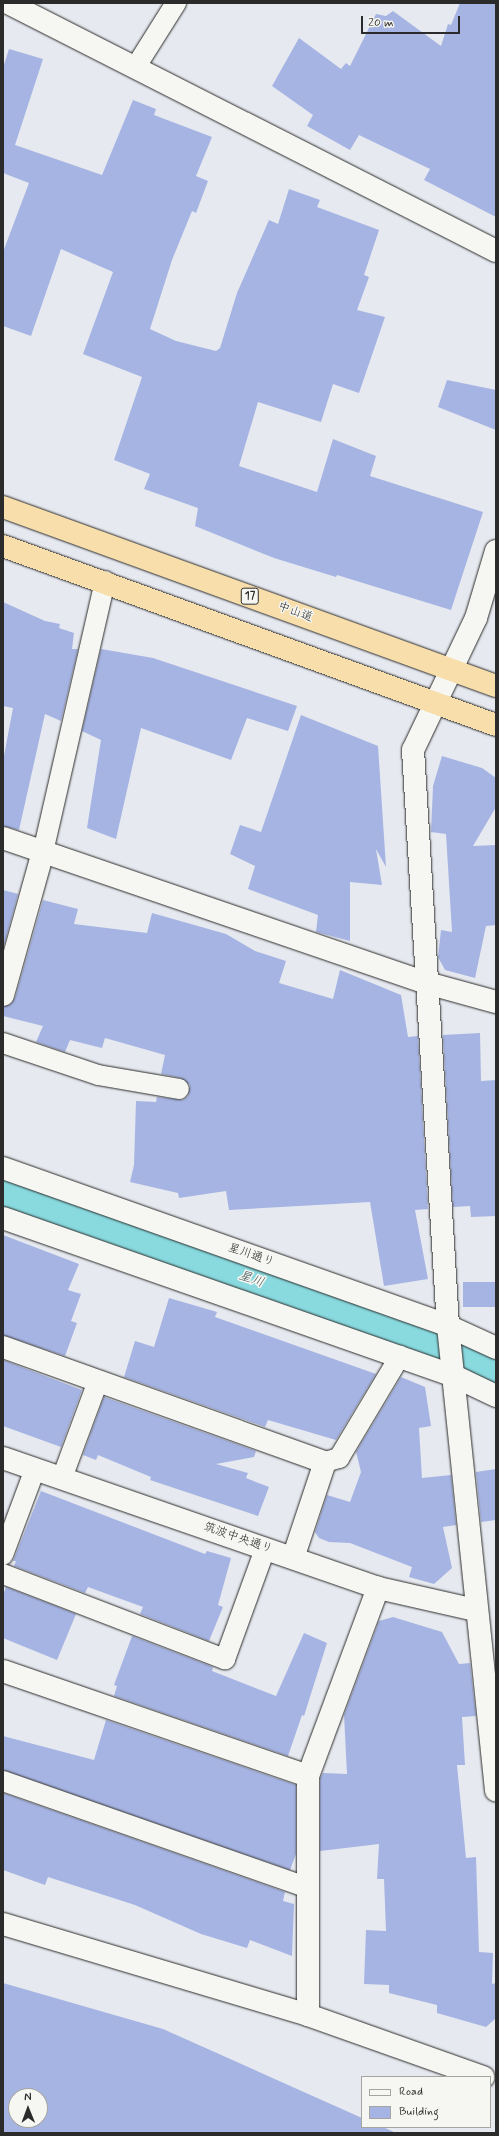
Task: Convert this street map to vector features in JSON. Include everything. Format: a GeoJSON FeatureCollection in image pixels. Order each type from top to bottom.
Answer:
{"type":"FeatureCollection","features":[{"type":"Feature","properties":{"kind":"highway","name":"中山道"},"geometry":{"type":"LineString","coordinates":[[3,506],[496,686]]}},
{"type":"Feature","properties":{"kind":"highway"},"geometry":{"type":"LineString","coordinates":[[3,546],[105,581],[496,725]]}},
{"type":"Feature","properties":{"kind":"street"},"geometry":{"type":"LineString","coordinates":[[8,3],[496,251]]}},
{"type":"Feature","properties":{"kind":"street"},"geometry":{"type":"LineString","coordinates":[[496,551],[476,618],[413,750],[448,1326],[476,1610],[496,1791]]}},
{"type":"Feature","properties":{"kind":"street"},"geometry":{"type":"LineString","coordinates":[[3,838],[427,983],[496,1002]]}},
{"type":"Feature","properties":{"kind":"street"},"geometry":{"type":"LineString","coordinates":[[3,995],[43,852]]}},
{"type":"Feature","properties":{"kind":"street","name":"星川通り"},"geometry":{"type":"LineString","coordinates":[[3,1168],[448,1326],[496,1348]]}},
{"type":"Feature","properties":{"kind":"street"},"geometry":{"type":"LineString","coordinates":[[3,1218],[400,1356],[452,1375],[496,1396]]}},
{"type":"Feature","properties":{"kind":"street"},"geometry":{"type":"LineString","coordinates":[[3,1347],[325,1462],[293,1558]]}},
{"type":"Feature","properties":{"kind":"street","name":"筑波中央通り"},"geometry":{"type":"LineString","coordinates":[[3,1458],[378,1588],[476,1610]]}},
{"type":"Feature","properties":{"kind":"street"},"geometry":{"type":"LineString","coordinates":[[308,2015],[308,1776],[378,1588]]}},
{"type":"Feature","properties":{"kind":"street"},"geometry":{"type":"LineString","coordinates":[[3,1671],[308,1776]]}},
{"type":"Feature","properties":{"kind":"street"},"geometry":{"type":"LineString","coordinates":[[3,1924],[308,2015],[480,2076]]}},
{"type":"Feature","properties":{"kind":"lane"},"geometry":{"type":"LineString","coordinates":[[135,68],[176,3]]}},
{"type":"Feature","properties":{"kind":"lane"},"geometry":{"type":"LineString","coordinates":[[43,852],[105,581]]}},
{"type":"Feature","properties":{"kind":"lane"},"geometry":{"type":"LineString","coordinates":[[3,1043],[98,1075],[178,1089]]}},
{"type":"Feature","properties":{"kind":"lane"},"geometry":{"type":"LineString","coordinates":[[325,1462],[339,1458],[400,1356]]}},
{"type":"Feature","properties":{"kind":"lane"},"geometry":{"type":"LineString","coordinates":[[62,1478],[98,1381]]}},
{"type":"Feature","properties":{"kind":"lane"},"geometry":{"type":"LineString","coordinates":[[3,1555],[35,1469]]}},
{"type":"Feature","properties":{"kind":"lane"},"geometry":{"type":"LineString","coordinates":[[3,1574],[225,1659],[265,1548]]}},
{"type":"Feature","properties":{"kind":"lane"},"geometry":{"type":"LineString","coordinates":[[3,1781],[308,1888]]}},
{"type":"Feature","properties":{"kind":"building"},"geometry":{"type":"Polygon","coordinates":[[[460,3],[496,3],[496,217],[424,180],[430,169],[359,135],[350,150],[307,126],[313,115],[272,86],[299,38],[341,69],[346,63],[350,66],[376,14],[386,16],[393,11],[441,46],[448,24],[451,25],[460,3]]]}},
{"type":"Feature","properties":{"kind":"building"},"geometry":{"type":"Polygon","coordinates":[[[9,49],[43,59],[15,145],[102,175],[133,100],[156,109],[154,115],[212,137],[196,176],[208,181],[196,213],[192,211],[172,260],[150,329],[176,341],[216,351],[220,348],[237,293],[269,220],[278,224],[289,189],[320,200],[317,207],[379,230],[364,275],[369,277],[357,310],[385,317],[359,393],[333,384],[321,422],[258,402],[239,466],[317,492],[333,439],[376,456],[370,476],[483,512],[451,610],[337,575],[336,577],[274,558],[195,526],[198,508],[144,489],[150,474],[114,460],[142,377],[83,354],[113,272],[61,249],[31,336],[3,326],[3,252],[29,183],[3,173],[3,68],[9,49]]]}},
{"type":"Feature","properties":{"kind":"building"},"geometry":{"type":"Polygon","coordinates":[[[447,380],[496,390],[496,430],[438,407],[447,380]]]}},
{"type":"Feature","properties":{"kind":"building"},"geometry":{"type":"Polygon","coordinates":[[[3,602],[45,621],[60,624],[59,628],[74,633],[72,649],[78,649],[61,721],[45,714],[19,830],[3,826],[3,761],[13,708],[3,706],[3,602]]]}},
{"type":"Feature","properties":{"kind":"building"},"geometry":{"type":"Polygon","coordinates":[[[101,649],[153,658],[297,706],[288,731],[247,718],[231,760],[141,728],[116,839],[87,828],[101,740],[82,731],[101,649]]]}},
{"type":"Feature","properties":{"kind":"building"},"geometry":{"type":"Polygon","coordinates":[[[301,715],[378,746],[386,867],[376,849],[382,885],[350,882],[350,941],[316,932],[318,915],[248,889],[255,866],[230,854],[240,825],[261,832],[301,715]]]}},
{"type":"Feature","properties":{"kind":"building"},"geometry":{"type":"Polygon","coordinates":[[[442,756],[482,768],[496,778],[496,807],[473,846],[496,845],[496,925],[486,926],[475,978],[445,970],[438,957],[441,930],[452,932],[446,834],[431,832],[433,786],[442,756]]]}},
{"type":"Feature","properties":{"kind":"building"},"geometry":{"type":"Polygon","coordinates":[[[3,890],[18,894],[3,949],[3,890]]]}},
{"type":"Feature","properties":{"kind":"building"},"geometry":{"type":"Polygon","coordinates":[[[43,900],[78,909],[74,924],[147,933],[152,913],[226,934],[255,951],[286,961],[279,983],[333,999],[340,970],[401,995],[408,1037],[418,1036],[428,1209],[415,1210],[428,1279],[384,1286],[370,1202],[229,1210],[226,1191],[179,1198],[178,1193],[130,1182],[134,1165],[136,1101],[156,1102],[157,1097],[183,1100],[188,1096],[190,1085],[181,1078],[161,1074],[165,1055],[105,1038],[102,1048],[70,1040],[65,1052],[36,1042],[43,1026],[3,1016],[3,1007],[11,1004],[15,998],[43,900]]]}},
{"type":"Feature","properties":{"kind":"building"},"geometry":{"type":"Polygon","coordinates":[[[480,1033],[481,1081],[496,1080],[496,1216],[471,1217],[470,1206],[453,1207],[443,1035],[480,1033]]]}},
{"type":"Feature","properties":{"kind":"building"},"geometry":{"type":"Polygon","coordinates":[[[3,1235],[79,1264],[68,1290],[81,1294],[71,1321],[77,1323],[65,1356],[3,1335],[3,1235]]]}},
{"type":"Feature","properties":{"kind":"building"},"geometry":{"type":"Polygon","coordinates":[[[463,1282],[496,1282],[496,1307],[463,1307],[463,1282]]]}},
{"type":"Feature","properties":{"kind":"building"},"geometry":{"type":"Polygon","coordinates":[[[169,1298],[217,1312],[215,1317],[376,1374],[336,1440],[268,1420],[265,1427],[124,1377],[135,1341],[154,1347],[169,1298]]]}},
{"type":"Feature","properties":{"kind":"building"},"geometry":{"type":"Polygon","coordinates":[[[3,1360],[82,1390],[61,1447],[3,1426],[3,1360]]]}},
{"type":"Feature","properties":{"kind":"building"},"geometry":{"type":"Polygon","coordinates":[[[401,1377],[425,1387],[431,1426],[419,1428],[422,1478],[451,1475],[456,1525],[443,1527],[452,1568],[434,1584],[409,1577],[412,1567],[350,1543],[329,1542],[319,1538],[315,1532],[327,1495],[350,1502],[361,1472],[356,1452],[401,1377]]]}},
{"type":"Feature","properties":{"kind":"building"},"geometry":{"type":"Polygon","coordinates":[[[104,1397],[256,1451],[254,1457],[216,1464],[248,1473],[246,1478],[269,1487],[258,1516],[150,1480],[151,1477],[98,1455],[96,1460],[83,1455],[104,1397]]]}},
{"type":"Feature","properties":{"kind":"building"},"geometry":{"type":"Polygon","coordinates":[[[496,1469],[496,1520],[481,1522],[476,1472],[496,1469]]]}},
{"type":"Feature","properties":{"kind":"building"},"geometry":{"type":"Polygon","coordinates":[[[41,1491],[205,1554],[207,1551],[231,1558],[218,1605],[223,1607],[209,1641],[140,1614],[143,1607],[88,1587],[85,1593],[14,1566],[16,1561],[13,1561],[41,1491]]]}},
{"type":"Feature","properties":{"kind":"building"},"geometry":{"type":"Polygon","coordinates":[[[6,1587],[76,1614],[57,1660],[3,1638],[3,1595],[6,1587]]]}},
{"type":"Feature","properties":{"kind":"building"},"geometry":{"type":"Polygon","coordinates":[[[393,1617],[442,1632],[459,1664],[470,1663],[476,1716],[462,1717],[465,1765],[457,1765],[466,1858],[476,1857],[479,1952],[493,1953],[492,1984],[496,1983],[496,2018],[486,2027],[437,2013],[437,2005],[389,1993],[389,1985],[364,1984],[366,1930],[386,1931],[384,1879],[377,1879],[379,1844],[320,1851],[320,1778],[323,1773],[347,1774],[344,1715],[379,1621],[393,1617]]]}},
{"type":"Feature","properties":{"kind":"building"},"geometry":{"type":"Polygon","coordinates":[[[304,1633],[327,1643],[304,1716],[302,1715],[288,1756],[114,1696],[117,1686],[114,1685],[132,1636],[213,1667],[212,1671],[276,1696],[304,1633]]]}},
{"type":"Feature","properties":{"kind":"building"},"geometry":{"type":"Polygon","coordinates":[[[106,1720],[296,1785],[296,1854],[290,1870],[3,1770],[3,1736],[94,1760],[106,1720]]]}},
{"type":"Feature","properties":{"kind":"building"},"geometry":{"type":"Polygon","coordinates":[[[3,1793],[285,1892],[283,1901],[294,1904],[292,1956],[250,1940],[247,1948],[201,1934],[135,1905],[48,1877],[45,1885],[3,1870],[3,1793]]]}},
{"type":"Feature","properties":{"kind":"building"},"geometry":{"type":"Polygon","coordinates":[[[3,1983],[163,2029],[361,2118],[361,2128],[385,2128],[396,2133],[3,2133],[3,1983]]]}},
{"type":"Feature","properties":{"kind":"waterway","name":"星川"},"geometry":{"type":"LineString","coordinates":[[3,1192],[443,1347],[496,1374]]}}]}
